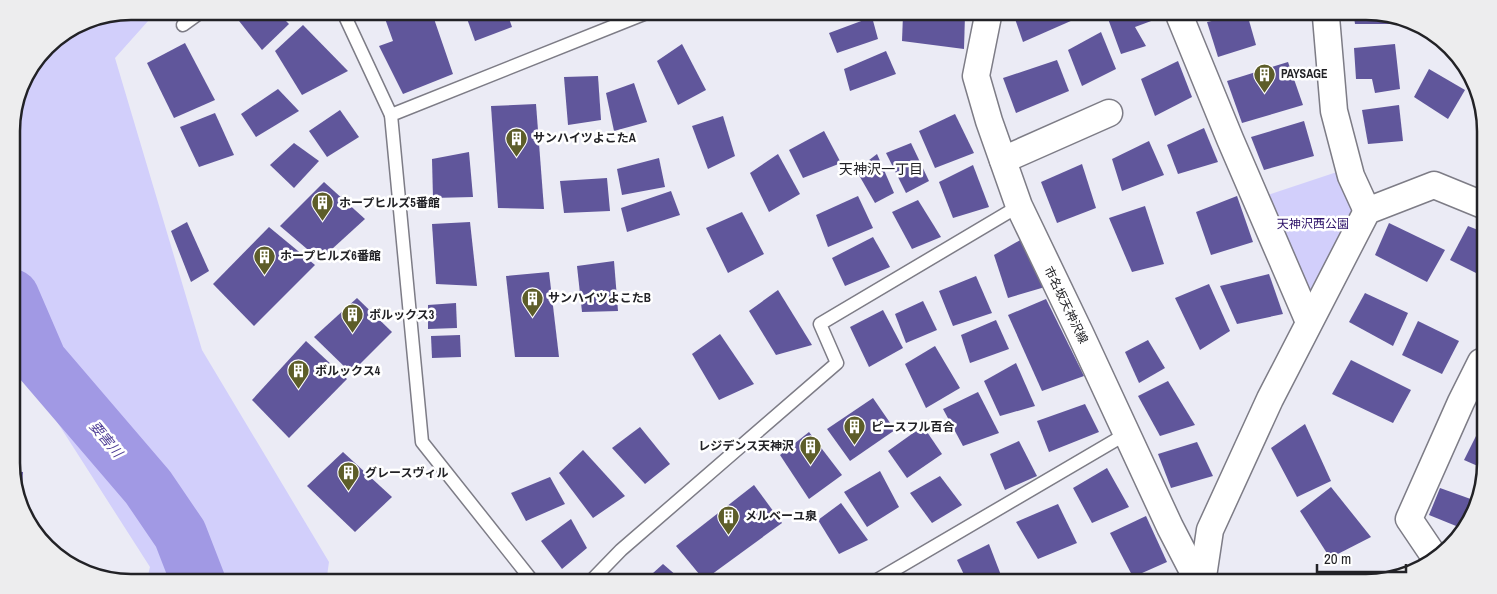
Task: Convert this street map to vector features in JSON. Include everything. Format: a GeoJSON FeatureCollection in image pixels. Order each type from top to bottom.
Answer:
{"type":"FeatureCollection","features":[{"type":"Feature","properties":{"kind":"street","name":"市名坂天神沢線"},"geometry":{"type":"LineString","coordinates":[[987,20],[976,76],[1019,206],[1170,527],[1196,574]]}},
{"type":"Feature","properties":{"kind":"street"},"geometry":{"type":"LineString","coordinates":[[1182,20],[1309,322]]}},
{"type":"Feature","properties":{"kind":"street"},"geometry":{"type":"LineString","coordinates":[[1326,20],[1334,111],[1351,176],[1367,211]]}},
{"type":"Feature","properties":{"kind":"street"},"geometry":{"type":"LineString","coordinates":[[1003,160],[1109,113]]}},
{"type":"Feature","properties":{"kind":"street"},"geometry":{"type":"LineString","coordinates":[[1202,574],[1210,530],[1270,399],[1367,211],[1434,185],[1477,203]]}},
{"type":"Feature","properties":{"kind":"street"},"geometry":{"type":"LineString","coordinates":[[1432,553],[1409,519],[1477,370]]}},
{"type":"Feature","properties":{"kind":"lane"},"geometry":{"type":"LineString","coordinates":[[183,24],[189,20]]}},
{"type":"Feature","properties":{"kind":"lane"},"geometry":{"type":"LineString","coordinates":[[347,20],[391,115],[422,442],[527,574]]}},
{"type":"Feature","properties":{"kind":"lane"},"geometry":{"type":"LineString","coordinates":[[391,115],[629,20]]}},
{"type":"Feature","properties":{"kind":"lane"},"geometry":{"type":"LineString","coordinates":[[598,574],[621,550],[837,363],[820,324],[1019,206]]}},
{"type":"Feature","properties":{"kind":"lane"},"geometry":{"type":"LineString","coordinates":[[887,574],[1126,434]]}},
{"type":"Feature","properties":{"kind":"green space"},"geometry":{"type":"Polygon","coordinates":[[[124,20],[149,20],[115,58],[202,350],[329,562],[327,574],[148,574],[150,567],[20,364],[20,124],[28,88],[43,63],[63,43],[88,28],[124,20]]]}},
{"type":"Feature","properties":{"kind":"green space","name":"天神沢西公園"},"geometry":{"type":"Polygon","coordinates":[[[1349,168],[1367,211],[1309,322],[1256,199],[1349,168]]]}},
{"type":"Feature","properties":{"kind":"building"},"geometry":{"type":"Polygon","coordinates":[[[238,20],[285,20],[289,24],[262,50],[238,20]]]}},
{"type":"Feature","properties":{"kind":"building"},"geometry":{"type":"Polygon","coordinates":[[[386,20],[434,20],[453,74],[403,94],[379,46],[393,41],[386,20]]]}},
{"type":"Feature","properties":{"kind":"building"},"geometry":{"type":"Polygon","coordinates":[[[468,20],[510,20],[512,27],[475,41],[468,20]]]}},
{"type":"Feature","properties":{"kind":"building"},"geometry":{"type":"Polygon","coordinates":[[[864,20],[873,20],[878,39],[837,53],[829,33],[864,20]]]}},
{"type":"Feature","properties":{"kind":"building"},"geometry":{"type":"Polygon","coordinates":[[[903,20],[965,20],[964,49],[902,41],[903,20]]]}},
{"type":"Feature","properties":{"kind":"building"},"geometry":{"type":"Polygon","coordinates":[[[1015,20],[1073,20],[1023,42],[1015,20]]]}},
{"type":"Feature","properties":{"kind":"building"},"geometry":{"type":"Polygon","coordinates":[[[1108,20],[1154,20],[1135,27],[1146,46],[1121,54],[1108,20]]]}},
{"type":"Feature","properties":{"kind":"building"},"geometry":{"type":"Polygon","coordinates":[[[1216,20],[1249,20],[1256,45],[1218,57],[1207,22],[1216,20]]]}},
{"type":"Feature","properties":{"kind":"building"},"geometry":{"type":"Polygon","coordinates":[[[1354,20],[1373,20],[1393,23],[1393,24],[1355,24],[1354,20]]]}},
{"type":"Feature","properties":{"kind":"building"},"geometry":{"type":"Polygon","coordinates":[[[303,25],[348,71],[302,95],[275,51],[303,25]]]}},
{"type":"Feature","properties":{"kind":"building"},"geometry":{"type":"Polygon","coordinates":[[[1101,32],[1116,69],[1082,86],[1068,50],[1101,32]]]}},
{"type":"Feature","properties":{"kind":"building"},"geometry":{"type":"Polygon","coordinates":[[[185,43],[215,100],[174,118],[147,63],[185,43]]]}},
{"type":"Feature","properties":{"kind":"building"},"geometry":{"type":"Polygon","coordinates":[[[682,44],[706,90],[678,105],[657,61],[682,44]]]}},
{"type":"Feature","properties":{"kind":"building"},"geometry":{"type":"Polygon","coordinates":[[[1395,44],[1400,89],[1375,93],[1372,79],[1356,79],[1354,48],[1395,44]]]}},
{"type":"Feature","properties":{"kind":"building"},"geometry":{"type":"Polygon","coordinates":[[[886,51],[896,74],[850,91],[844,69],[886,51]]]}},
{"type":"Feature","properties":{"kind":"building"},"geometry":{"type":"Polygon","coordinates":[[[1057,60],[1069,91],[1016,113],[1003,78],[1057,60]]]}},
{"type":"Feature","properties":{"kind":"building"},"geometry":{"type":"Polygon","coordinates":[[[1178,61],[1192,97],[1155,116],[1141,79],[1178,61]]]}},
{"type":"Feature","properties":{"kind":"building","name":"PAYSAGE"},"geometry":{"type":"Polygon","coordinates":[[[1288,62],[1303,105],[1242,123],[1227,81],[1288,62]]]}},
{"type":"Feature","properties":{"kind":"building"},"geometry":{"type":"Polygon","coordinates":[[[1429,69],[1465,90],[1448,119],[1414,97],[1429,69]]]}},
{"type":"Feature","properties":{"kind":"building"},"geometry":{"type":"Polygon","coordinates":[[[598,76],[601,120],[568,125],[564,77],[598,76]]]}},
{"type":"Feature","properties":{"kind":"building"},"geometry":{"type":"Polygon","coordinates":[[[634,83],[647,122],[614,131],[606,93],[634,83]]]}},
{"type":"Feature","properties":{"kind":"building"},"geometry":{"type":"Polygon","coordinates":[[[278,89],[299,111],[256,137],[241,114],[278,89]]]}},
{"type":"Feature","properties":{"kind":"building","name":"サンハイツよこたA"},"geometry":{"type":"Polygon","coordinates":[[[536,104],[544,209],[498,208],[491,106],[536,104]]]}},
{"type":"Feature","properties":{"kind":"building"},"geometry":{"type":"Polygon","coordinates":[[[1399,105],[1403,141],[1368,144],[1362,110],[1399,105]]]}},
{"type":"Feature","properties":{"kind":"building"},"geometry":{"type":"Polygon","coordinates":[[[340,110],[359,137],[327,157],[309,131],[340,110]]]}},
{"type":"Feature","properties":{"kind":"building"},"geometry":{"type":"Polygon","coordinates":[[[215,113],[234,155],[199,167],[180,127],[215,113]]]}},
{"type":"Feature","properties":{"kind":"building"},"geometry":{"type":"Polygon","coordinates":[[[955,114],[974,153],[935,168],[919,131],[955,114]]]}},
{"type":"Feature","properties":{"kind":"building"},"geometry":{"type":"Polygon","coordinates":[[[723,116],[735,156],[708,169],[692,126],[723,116]]]}},
{"type":"Feature","properties":{"kind":"building"},"geometry":{"type":"Polygon","coordinates":[[[1304,121],[1314,156],[1264,170],[1251,137],[1304,121]]]}},
{"type":"Feature","properties":{"kind":"building"},"geometry":{"type":"Polygon","coordinates":[[[1204,128],[1218,162],[1178,174],[1167,145],[1204,128]]]}},
{"type":"Feature","properties":{"kind":"building"},"geometry":{"type":"Polygon","coordinates":[[[824,131],[841,163],[803,178],[789,150],[824,131]]]}},
{"type":"Feature","properties":{"kind":"building"},"geometry":{"type":"Polygon","coordinates":[[[1149,141],[1164,175],[1122,191],[1112,159],[1149,141]]]}},
{"type":"Feature","properties":{"kind":"building"},"geometry":{"type":"Polygon","coordinates":[[[294,143],[319,161],[294,188],[270,165],[294,143]]]}},
{"type":"Feature","properties":{"kind":"building"},"geometry":{"type":"Polygon","coordinates":[[[911,143],[929,181],[906,193],[886,153],[911,143]]]}},
{"type":"Feature","properties":{"kind":"building"},"geometry":{"type":"Polygon","coordinates":[[[469,152],[473,197],[433,198],[432,159],[469,152]]]}},
{"type":"Feature","properties":{"kind":"building"},"geometry":{"type":"Polygon","coordinates":[[[778,154],[800,194],[769,212],[750,173],[778,154]]]}},
{"type":"Feature","properties":{"kind":"building"},"geometry":{"type":"Polygon","coordinates":[[[877,154],[894,193],[875,203],[856,170],[877,154]]]}},
{"type":"Feature","properties":{"kind":"building"},"geometry":{"type":"Polygon","coordinates":[[[659,158],[665,187],[622,195],[617,169],[659,158]]]}},
{"type":"Feature","properties":{"kind":"building"},"geometry":{"type":"Polygon","coordinates":[[[1082,164],[1096,208],[1057,223],[1041,182],[1082,164]]]}},
{"type":"Feature","properties":{"kind":"building"},"geometry":{"type":"Polygon","coordinates":[[[973,165],[989,207],[953,218],[939,182],[973,165]]]}},
{"type":"Feature","properties":{"kind":"building"},"geometry":{"type":"Polygon","coordinates":[[[607,178],[610,211],[564,213],[560,181],[607,178]]]}},
{"type":"Feature","properties":{"kind":"building","name":"ホープヒルズ5番館"},"geometry":{"type":"Polygon","coordinates":[[[324,182],[365,219],[320,260],[280,226],[324,182]]]}},
{"type":"Feature","properties":{"kind":"building"},"geometry":{"type":"Polygon","coordinates":[[[671,191],[680,215],[627,232],[621,208],[671,191]]]}},
{"type":"Feature","properties":{"kind":"building"},"geometry":{"type":"Polygon","coordinates":[[[858,196],[873,228],[828,247],[816,215],[858,196]]]}},
{"type":"Feature","properties":{"kind":"building"},"geometry":{"type":"Polygon","coordinates":[[[1237,196],[1253,242],[1211,255],[1196,212],[1237,196]]]}},
{"type":"Feature","properties":{"kind":"building"},"geometry":{"type":"Polygon","coordinates":[[[918,200],[941,237],[912,249],[892,212],[918,200]]]}},
{"type":"Feature","properties":{"kind":"building"},"geometry":{"type":"Polygon","coordinates":[[[1145,206],[1164,264],[1132,272],[1109,218],[1145,206]]]}},
{"type":"Feature","properties":{"kind":"building"},"geometry":{"type":"Polygon","coordinates":[[[742,212],[764,254],[728,273],[706,228],[742,212]]]}},
{"type":"Feature","properties":{"kind":"building"},"geometry":{"type":"Polygon","coordinates":[[[187,222],[209,271],[191,282],[171,231],[187,222]]]}},
{"type":"Feature","properties":{"kind":"building"},"geometry":{"type":"Polygon","coordinates":[[[470,222],[477,286],[436,284],[432,224],[470,222]]]}},
{"type":"Feature","properties":{"kind":"building"},"geometry":{"type":"Polygon","coordinates":[[[1389,223],[1445,250],[1427,282],[1375,255],[1389,223]]]}},
{"type":"Feature","properties":{"kind":"building"},"geometry":{"type":"Polygon","coordinates":[[[1468,226],[1477,230],[1477,274],[1450,260],[1468,226]]]}},
{"type":"Feature","properties":{"kind":"building","name":"ホープヒルズ6番館"},"geometry":{"type":"Polygon","coordinates":[[[269,227],[315,265],[254,326],[213,284],[269,227]]]}},
{"type":"Feature","properties":{"kind":"building"},"geometry":{"type":"Polygon","coordinates":[[[873,237],[890,267],[845,286],[832,258],[873,237]]]}},
{"type":"Feature","properties":{"kind":"building"},"geometry":{"type":"Polygon","coordinates":[[[1022,239],[1045,287],[1008,298],[994,255],[1022,239]]]}},
{"type":"Feature","properties":{"kind":"building"},"geometry":{"type":"Polygon","coordinates":[[[614,261],[618,311],[582,312],[577,266],[614,261]]]}},
{"type":"Feature","properties":{"kind":"building","name":"サンハイツよこたB"},"geometry":{"type":"Polygon","coordinates":[[[549,272],[559,357],[515,357],[506,276],[549,272]]]}},
{"type":"Feature","properties":{"kind":"building"},"geometry":{"type":"Polygon","coordinates":[[[1269,274],[1283,314],[1237,324],[1220,286],[1269,274]]]}},
{"type":"Feature","properties":{"kind":"building"},"geometry":{"type":"Polygon","coordinates":[[[976,276],[992,313],[953,326],[939,291],[976,276]]]}},
{"type":"Feature","properties":{"kind":"building"},"geometry":{"type":"Polygon","coordinates":[[[1209,284],[1230,331],[1200,350],[1175,298],[1209,284]]]}},
{"type":"Feature","properties":{"kind":"building"},"geometry":{"type":"Polygon","coordinates":[[[778,290],[812,345],[776,355],[749,311],[778,290]]]}},
{"type":"Feature","properties":{"kind":"building"},"geometry":{"type":"Polygon","coordinates":[[[1365,293],[1408,313],[1393,346],[1349,322],[1365,293]]]}},
{"type":"Feature","properties":{"kind":"building","name":"ボルックス3"},"geometry":{"type":"Polygon","coordinates":[[[357,298],[392,332],[351,373],[314,337],[357,298]]]}},
{"type":"Feature","properties":{"kind":"building"},"geometry":{"type":"Polygon","coordinates":[[[1046,299],[1084,376],[1042,391],[1008,315],[1046,299]]]}},
{"type":"Feature","properties":{"kind":"building"},"geometry":{"type":"Polygon","coordinates":[[[923,301],[937,330],[906,343],[895,314],[923,301]]]}},
{"type":"Feature","properties":{"kind":"building"},"geometry":{"type":"Polygon","coordinates":[[[456,303],[457,328],[428,329],[428,305],[456,303]]]}},
{"type":"Feature","properties":{"kind":"building"},"geometry":{"type":"Polygon","coordinates":[[[883,310],[903,348],[869,367],[850,327],[883,310]]]}},
{"type":"Feature","properties":{"kind":"building"},"geometry":{"type":"Polygon","coordinates":[[[996,320],[1009,349],[970,363],[961,335],[996,320]]]}},
{"type":"Feature","properties":{"kind":"building"},"geometry":{"type":"Polygon","coordinates":[[[1418,321],[1459,341],[1442,374],[1402,355],[1418,321]]]}},
{"type":"Feature","properties":{"kind":"building"},"geometry":{"type":"Polygon","coordinates":[[[720,334],[754,384],[719,400],[692,354],[720,334]]]}},
{"type":"Feature","properties":{"kind":"building"},"geometry":{"type":"Polygon","coordinates":[[[460,335],[461,357],[432,358],[431,336],[460,335]]]}},
{"type":"Feature","properties":{"kind":"building"},"geometry":{"type":"Polygon","coordinates":[[[1148,340],[1165,368],[1139,383],[1125,352],[1148,340]]]}},
{"type":"Feature","properties":{"kind":"building","name":"ボルックス4"},"geometry":{"type":"Polygon","coordinates":[[[306,341],[347,379],[289,438],[252,400],[306,341]]]}},
{"type":"Feature","properties":{"kind":"building"},"geometry":{"type":"Polygon","coordinates":[[[935,346],[960,388],[926,408],[905,364],[935,346]]]}},
{"type":"Feature","properties":{"kind":"building"},"geometry":{"type":"Polygon","coordinates":[[[1351,360],[1411,390],[1393,423],[1332,394],[1351,360]]]}},
{"type":"Feature","properties":{"kind":"building"},"geometry":{"type":"Polygon","coordinates":[[[1016,363],[1035,406],[1000,416],[984,381],[1016,363]]]}},
{"type":"Feature","properties":{"kind":"building"},"geometry":{"type":"Polygon","coordinates":[[[1168,381],[1195,425],[1160,436],[1138,396],[1168,381]]]}},
{"type":"Feature","properties":{"kind":"building"},"geometry":{"type":"Polygon","coordinates":[[[978,392],[999,433],[963,446],[943,409],[978,392]]]}},
{"type":"Feature","properties":{"kind":"building","name":"ピースフル百合"},"geometry":{"type":"Polygon","coordinates":[[[873,398],[895,430],[850,461],[827,429],[873,398]]]}},
{"type":"Feature","properties":{"kind":"building"},"geometry":{"type":"Polygon","coordinates":[[[1085,404],[1099,432],[1049,452],[1037,421],[1085,404]]]}},
{"type":"Feature","properties":{"kind":"building"},"geometry":{"type":"Polygon","coordinates":[[[1305,424],[1331,481],[1297,497],[1271,448],[1305,424]]]}},
{"type":"Feature","properties":{"kind":"building"},"geometry":{"type":"Polygon","coordinates":[[[923,426],[942,454],[907,478],[888,451],[923,426]]]}},
{"type":"Feature","properties":{"kind":"building"},"geometry":{"type":"Polygon","coordinates":[[[640,427],[670,464],[645,484],[612,448],[640,427]]]}},
{"type":"Feature","properties":{"kind":"building","name":"レジデンス天神沢"},"geometry":{"type":"Polygon","coordinates":[[[809,432],[842,475],[809,499],[780,455],[809,432]]]}},
{"type":"Feature","properties":{"kind":"building"},"geometry":{"type":"Polygon","coordinates":[[[1477,434],[1477,466],[1464,460],[1477,434]]]}},
{"type":"Feature","properties":{"kind":"building"},"geometry":{"type":"Polygon","coordinates":[[[1019,441],[1037,476],[1005,490],[990,454],[1019,441]]]}},
{"type":"Feature","properties":{"kind":"building"},"geometry":{"type":"Polygon","coordinates":[[[1197,442],[1213,476],[1171,488],[1158,454],[1197,442]]]}},
{"type":"Feature","properties":{"kind":"building"},"geometry":{"type":"Polygon","coordinates":[[[583,450],[625,496],[593,518],[559,473],[583,450]]]}},
{"type":"Feature","properties":{"kind":"building","name":"グレースヴィル"},"geometry":{"type":"Polygon","coordinates":[[[343,452],[392,497],[355,532],[307,486],[343,452]]]}},
{"type":"Feature","properties":{"kind":"building"},"geometry":{"type":"Polygon","coordinates":[[[1107,468],[1129,507],[1092,523],[1073,488],[1107,468]]]}},
{"type":"Feature","properties":{"kind":"building"},"geometry":{"type":"Polygon","coordinates":[[[880,471],[899,507],[867,527],[844,492],[880,471]]]}},
{"type":"Feature","properties":{"kind":"building"},"geometry":{"type":"Polygon","coordinates":[[[20,472],[23,472],[22,485],[20,472]]]}},
{"type":"Feature","properties":{"kind":"building"},"geometry":{"type":"Polygon","coordinates":[[[940,476],[962,505],[932,523],[910,493],[940,476]]]}},
{"type":"Feature","properties":{"kind":"building"},"geometry":{"type":"Polygon","coordinates":[[[550,477],[565,504],[526,521],[511,493],[550,477]]]}},
{"type":"Feature","properties":{"kind":"building","name":"メルベーユ泉"},"geometry":{"type":"Polygon","coordinates":[[[754,485],[782,523],[712,574],[699,574],[676,546],[754,485]]]}},
{"type":"Feature","properties":{"kind":"building"},"geometry":{"type":"Polygon","coordinates":[[[1331,487],[1371,537],[1330,558],[1300,511],[1331,487]]]}},
{"type":"Feature","properties":{"kind":"building"},"geometry":{"type":"Polygon","coordinates":[[[1440,488],[1471,499],[1457,526],[1429,515],[1440,488]]]}},
{"type":"Feature","properties":{"kind":"building"},"geometry":{"type":"Polygon","coordinates":[[[841,503],[868,540],[839,554],[818,520],[841,503]]]}},
{"type":"Feature","properties":{"kind":"building"},"geometry":{"type":"Polygon","coordinates":[[[1058,504],[1077,543],[1038,559],[1016,522],[1058,504]]]}},
{"type":"Feature","properties":{"kind":"building"},"geometry":{"type":"Polygon","coordinates":[[[1146,516],[1167,562],[1140,574],[1131,574],[1110,533],[1146,516]]]}},
{"type":"Feature","properties":{"kind":"building"},"geometry":{"type":"Polygon","coordinates":[[[571,519],[587,548],[562,569],[541,541],[571,519]]]}},
{"type":"Feature","properties":{"kind":"building"},"geometry":{"type":"Polygon","coordinates":[[[989,544],[1001,574],[964,574],[957,560],[989,544]]]}},
{"type":"Feature","properties":{"kind":"building"},"geometry":{"type":"Polygon","coordinates":[[[663,564],[675,574],[652,574],[663,564]]]}},
{"type":"Feature","properties":{"kind":"waterway","name":"要害川"},"geometry":{"type":"LineString","coordinates":[[20,315],[40,361],[148,487],[180,534],[196,574]]}},
{"type":"Feature","properties":{"kind":"place","name":"PAYSAGE"},"geometry":{"type":"Point","coordinates":[1265,93]}},
{"type":"Feature","properties":{"kind":"place","name":"サンハイツよこたA"},"geometry":{"type":"Point","coordinates":[517,157]}},
{"type":"Feature","properties":{"kind":"place","name":"ホープヒルズ5番館"},"geometry":{"type":"Point","coordinates":[323,222]}},
{"type":"Feature","properties":{"kind":"place","name":"ホープヒルズ6番館"},"geometry":{"type":"Point","coordinates":[264,275]}},
{"type":"Feature","properties":{"kind":"place","name":"サンハイツよこたB"},"geometry":{"type":"Point","coordinates":[532,317]}},
{"type":"Feature","properties":{"kind":"place","name":"ボルックス3"},"geometry":{"type":"Point","coordinates":[353,334]}},
{"type":"Feature","properties":{"kind":"place","name":"ボルックス4"},"geometry":{"type":"Point","coordinates":[299,390]}},
{"type":"Feature","properties":{"kind":"place","name":"ピースフル百合"},"geometry":{"type":"Point","coordinates":[855,446]}},
{"type":"Feature","properties":{"kind":"place","name":"レジデンス天神沢"},"geometry":{"type":"Point","coordinates":[810,465]}},
{"type":"Feature","properties":{"kind":"place","name":"グレースヴィル"},"geometry":{"type":"Point","coordinates":[349,492]}},
{"type":"Feature","properties":{"kind":"place","name":"メルベーユ泉"},"geometry":{"type":"Point","coordinates":[729,535]}},
{"type":"Feature","properties":{"kind":"district","name":"天神沢一丁目"},"geometry":{"type":"Point","coordinates":[881,169]}}]}
